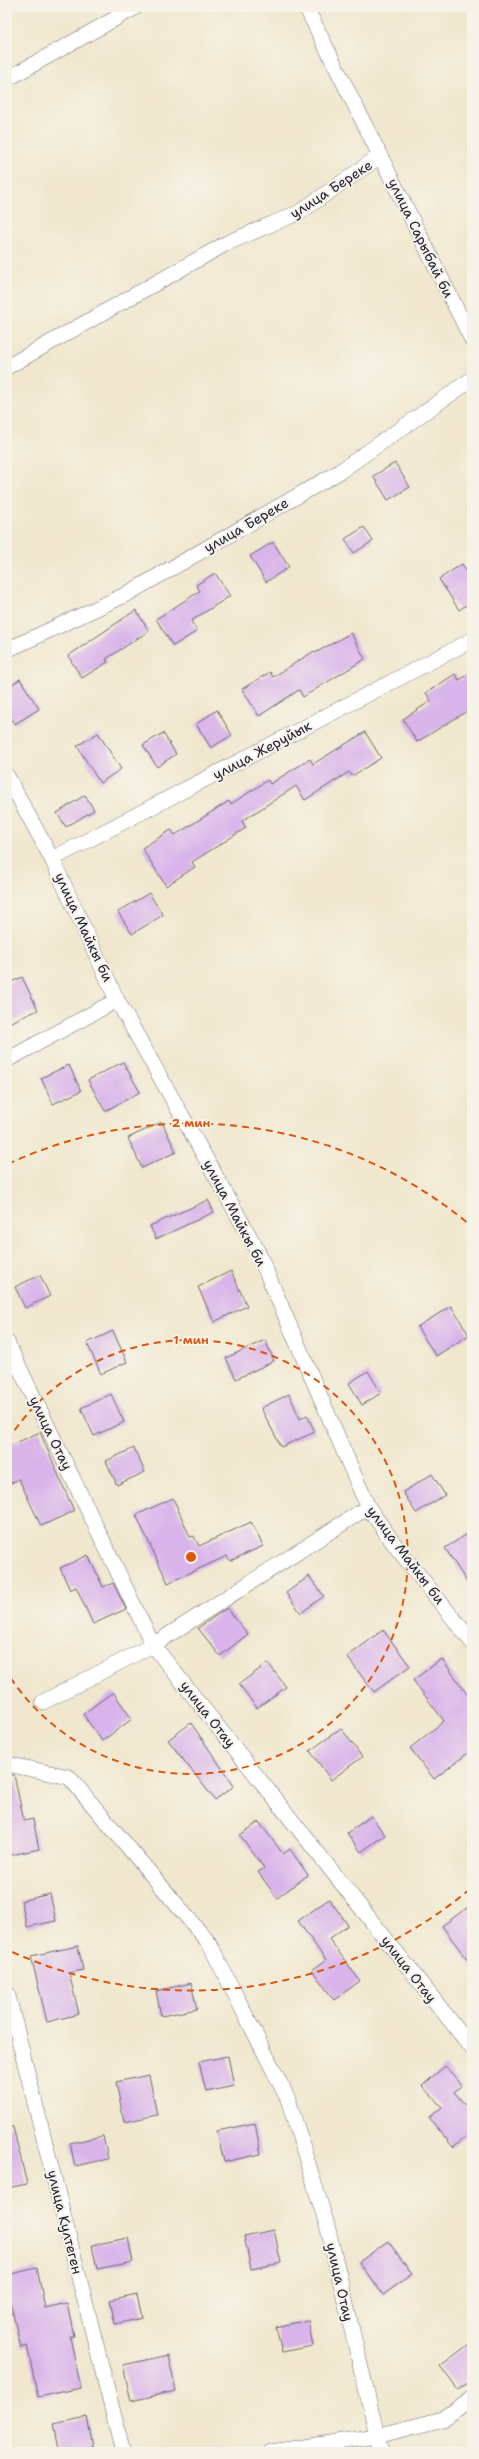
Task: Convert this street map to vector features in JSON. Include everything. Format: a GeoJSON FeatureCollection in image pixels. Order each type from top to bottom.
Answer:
{"type":"FeatureCollection","features":[{"type":"Feature","properties":{"kind":"street"},"geometry":{"type":"LineString","coordinates":[[7,80],[136,7]]}},
{"type":"Feature","properties":{"kind":"street","name":"улица Сарыбай би"},"geometry":{"type":"LineString","coordinates":[[306,7],[472,340]]}},
{"type":"Feature","properties":{"kind":"street","name":"улица Береке"},"geometry":{"type":"LineString","coordinates":[[7,367],[226,243],[300,212],[380,156]]}},
{"type":"Feature","properties":{"kind":"street","name":"улица Береке"},"geometry":{"type":"LineString","coordinates":[[7,650],[124,595],[339,472],[472,379]]}},
{"type":"Feature","properties":{"kind":"street","name":"улица Жеруйык"},"geometry":{"type":"LineString","coordinates":[[52,859],[472,640]]}},
{"type":"Feature","properties":{"kind":"street","name":"улица Майкы би"},"geometry":{"type":"LineString","coordinates":[[7,776],[52,859],[117,1000],[256,1248],[368,1507],[397,1548],[472,1642]]}},
{"type":"Feature","properties":{"kind":"street"},"geometry":{"type":"LineString","coordinates":[[7,1060],[117,1000]]}},
{"type":"Feature","properties":{"kind":"street","name":"улица Отау"},"geometry":{"type":"LineString","coordinates":[[7,1342],[153,1645],[472,2048]]}},
{"type":"Feature","properties":{"kind":"street"},"geometry":{"type":"LineString","coordinates":[[43,1702],[153,1645],[368,1507]]}},
{"type":"Feature","properties":{"kind":"street","name":"улица Отау"},"geometry":{"type":"LineString","coordinates":[[7,1764],[69,1777],[209,1943],[288,2099],[327,2225],[381,2452]]}},
{"type":"Feature","properties":{"kind":"street","name":"улица Култеген"},"geometry":{"type":"LineString","coordinates":[[7,1992],[122,2452]]}},
{"type":"Feature","properties":{"kind":"street"},"geometry":{"type":"LineString","coordinates":[[271,2452],[377,2436],[443,2419],[472,2398]]}},
{"type":"Feature","properties":{"kind":"building"},"geometry":{"type":"Polygon","coordinates":[[[395,463],[410,487],[388,500],[373,476],[395,463]]]}},
{"type":"Feature","properties":{"kind":"building"},"geometry":{"type":"Polygon","coordinates":[[[364,527],[373,541],[354,553],[345,539],[364,527]]]}},
{"type":"Feature","properties":{"kind":"building"},"geometry":{"type":"Polygon","coordinates":[[[273,542],[289,567],[266,582],[250,556],[273,542]]]}},
{"type":"Feature","properties":{"kind":"building"},"geometry":{"type":"Polygon","coordinates":[[[462,564],[472,580],[472,601],[459,610],[439,579],[462,564]]]}},
{"type":"Feature","properties":{"kind":"building"},"geometry":{"type":"Polygon","coordinates":[[[215,573],[230,596],[191,621],[197,631],[173,646],[156,619],[200,591],[196,585],[215,573]]]}},
{"type":"Feature","properties":{"kind":"building"},"geometry":{"type":"Polygon","coordinates":[[[136,610],[149,631],[106,659],[108,662],[82,678],[68,656],[136,610]]]}},
{"type":"Feature","properties":{"kind":"building"},"geometry":{"type":"Polygon","coordinates":[[[351,633],[365,659],[303,697],[299,690],[259,716],[242,689],[270,672],[273,677],[314,651],[315,653],[351,633]]]}},
{"type":"Feature","properties":{"kind":"building"},"geometry":{"type":"Polygon","coordinates":[[[472,672],[472,708],[417,742],[403,719],[431,701],[426,693],[455,674],[459,680],[472,672]]]}},
{"type":"Feature","properties":{"kind":"building"},"geometry":{"type":"Polygon","coordinates":[[[20,679],[39,709],[15,724],[7,711],[7,688],[20,679]]]}},
{"type":"Feature","properties":{"kind":"building"},"geometry":{"type":"Polygon","coordinates":[[[217,710],[232,735],[211,748],[196,724],[217,710]]]}},
{"type":"Feature","properties":{"kind":"building"},"geometry":{"type":"Polygon","coordinates":[[[365,732],[381,758],[352,776],[349,772],[305,800],[296,786],[242,821],[246,828],[192,862],[195,867],[166,886],[142,848],[171,830],[175,835],[229,801],[231,804],[268,780],[270,784],[310,759],[313,764],[365,732]]]}},
{"type":"Feature","properties":{"kind":"building"},"geometry":{"type":"Polygon","coordinates":[[[98,733],[121,769],[100,783],[77,746],[98,733]]]}},
{"type":"Feature","properties":{"kind":"building"},"geometry":{"type":"Polygon","coordinates":[[[163,733],[176,754],[157,767],[143,745],[163,733]]]}},
{"type":"Feature","properties":{"kind":"building"},"geometry":{"type":"Polygon","coordinates":[[[85,795],[94,810],[66,827],[57,813],[85,795]]]}},
{"type":"Feature","properties":{"kind":"building"},"geometry":{"type":"Polygon","coordinates":[[[149,893],[163,915],[132,934],[118,912],[149,893]]]}},
{"type":"Feature","properties":{"kind":"building"},"geometry":{"type":"Polygon","coordinates":[[[22,977],[38,1010],[7,1024],[7,984],[22,977]]]}},
{"type":"Feature","properties":{"kind":"building"},"geometry":{"type":"Polygon","coordinates":[[[123,1062],[140,1092],[105,1111],[88,1080],[123,1062]]]}},
{"type":"Feature","properties":{"kind":"building"},"geometry":{"type":"Polygon","coordinates":[[[69,1065],[81,1091],[53,1104],[41,1078],[69,1065]]]}},
{"type":"Feature","properties":{"kind":"building"},"geometry":{"type":"Polygon","coordinates":[[[162,1122],[176,1152],[142,1168],[128,1138],[162,1122]]]}},
{"type":"Feature","properties":{"kind":"building"},"geometry":{"type":"Polygon","coordinates":[[[208,1200],[214,1212],[156,1239],[150,1226],[208,1200]]]}},
{"type":"Feature","properties":{"kind":"building"},"geometry":{"type":"Polygon","coordinates":[[[231,1271],[247,1306],[214,1322],[198,1287],[231,1271]]]}},
{"type":"Feature","properties":{"kind":"building"},"geometry":{"type":"Polygon","coordinates":[[[40,1275],[50,1296],[25,1308],[15,1287],[40,1275]]]}},
{"type":"Feature","properties":{"kind":"building"},"geometry":{"type":"Polygon","coordinates":[[[451,1306],[469,1335],[436,1356],[417,1327],[451,1306]]]}},
{"type":"Feature","properties":{"kind":"building"},"geometry":{"type":"Polygon","coordinates":[[[113,1331],[127,1362],[101,1374],[87,1343],[113,1331]]]}},
{"type":"Feature","properties":{"kind":"building"},"geometry":{"type":"Polygon","coordinates":[[[265,1340],[274,1361],[236,1379],[226,1358],[265,1340]]]}},
{"type":"Feature","properties":{"kind":"building"},"geometry":{"type":"Polygon","coordinates":[[[368,1371],[381,1393],[362,1405],[349,1383],[368,1371]]]}},
{"type":"Feature","properties":{"kind":"building"},"geometry":{"type":"Polygon","coordinates":[[[111,1394],[124,1422],[94,1436],[81,1408],[111,1394]]]}},
{"type":"Feature","properties":{"kind":"building"},"geometry":{"type":"Polygon","coordinates":[[[289,1394],[300,1419],[307,1415],[315,1432],[281,1447],[261,1408],[289,1394]]]}},
{"type":"Feature","properties":{"kind":"building"},"geometry":{"type":"Polygon","coordinates":[[[40,1432],[74,1511],[41,1526],[19,1479],[7,1485],[7,1447],[40,1432]]]}},
{"type":"Feature","properties":{"kind":"building"},"geometry":{"type":"Polygon","coordinates":[[[134,1448],[145,1472],[117,1485],[106,1461],[134,1448]]]}},
{"type":"Feature","properties":{"kind":"building"},"geometry":{"type":"Polygon","coordinates":[[[432,1474],[445,1495],[416,1513],[403,1492],[432,1474]]]}},
{"type":"Feature","properties":{"kind":"building"},"geometry":{"type":"Polygon","coordinates":[[[173,1498],[190,1537],[194,1536],[199,1546],[251,1522],[263,1546],[230,1561],[227,1556],[168,1583],[136,1515],[173,1498]]]}},
{"type":"Feature","properties":{"kind":"building"},"geometry":{"type":"Polygon","coordinates":[[[472,1531],[472,1590],[445,1548],[472,1531]]]}},
{"type":"Feature","properties":{"kind":"building"},"geometry":{"type":"Polygon","coordinates":[[[88,1555],[103,1587],[113,1583],[126,1609],[93,1624],[76,1587],[70,1590],[60,1568],[88,1555]]]}},
{"type":"Feature","properties":{"kind":"building"},"geometry":{"type":"Polygon","coordinates":[[[309,1576],[324,1596],[301,1613],[286,1593],[309,1576]]]}},
{"type":"Feature","properties":{"kind":"building"},"geometry":{"type":"Polygon","coordinates":[[[227,1608],[248,1634],[220,1656],[198,1628],[227,1608]]]}},
{"type":"Feature","properties":{"kind":"building"},"geometry":{"type":"Polygon","coordinates":[[[383,1630],[410,1666],[374,1692],[347,1657],[383,1630]]]}},
{"type":"Feature","properties":{"kind":"building"},"geometry":{"type":"Polygon","coordinates":[[[442,1659],[472,1701],[472,1750],[434,1779],[410,1748],[444,1721],[413,1680],[442,1659]]]}},
{"type":"Feature","properties":{"kind":"building"},"geometry":{"type":"Polygon","coordinates":[[[268,1663],[286,1687],[257,1708],[239,1684],[268,1663]]]}},
{"type":"Feature","properties":{"kind":"building"},"geometry":{"type":"Polygon","coordinates":[[[113,1692],[132,1719],[102,1741],[83,1714],[113,1692]]]}},
{"type":"Feature","properties":{"kind":"building"},"geometry":{"type":"Polygon","coordinates":[[[191,1723],[234,1786],[215,1800],[168,1740],[191,1723]]]}},
{"type":"Feature","properties":{"kind":"building"},"geometry":{"type":"Polygon","coordinates":[[[341,1728],[362,1757],[331,1780],[310,1751],[341,1728]]]}},
{"type":"Feature","properties":{"kind":"building"},"geometry":{"type":"Polygon","coordinates":[[[7,1773],[14,1775],[24,1821],[33,1819],[39,1849],[7,1856],[7,1773]]]}},
{"type":"Feature","properties":{"kind":"building"},"geometry":{"type":"Polygon","coordinates":[[[371,1816],[385,1835],[361,1852],[347,1833],[371,1816]]]}},
{"type":"Feature","properties":{"kind":"building"},"geometry":{"type":"Polygon","coordinates":[[[259,1822],[283,1854],[290,1849],[308,1875],[277,1898],[258,1872],[264,1868],[240,1835],[259,1822]]]}},
{"type":"Feature","properties":{"kind":"building"},"geometry":{"type":"Polygon","coordinates":[[[50,1894],[56,1921],[27,1927],[21,1901],[50,1894]]]}},
{"type":"Feature","properties":{"kind":"building"},"geometry":{"type":"Polygon","coordinates":[[[329,1899],[348,1925],[329,1939],[360,1981],[334,2000],[312,1970],[326,1960],[298,1921],[329,1899]]]}},
{"type":"Feature","properties":{"kind":"building"},"geometry":{"type":"Polygon","coordinates":[[[472,1904],[472,1966],[442,1926],[472,1904]]]}},
{"type":"Feature","properties":{"kind":"building"},"geometry":{"type":"Polygon","coordinates":[[[78,1946],[83,1970],[69,1973],[79,2014],[47,2022],[31,1956],[78,1946]]]}},
{"type":"Feature","properties":{"kind":"building"},"geometry":{"type":"Polygon","coordinates":[[[191,1983],[197,2009],[161,2016],[156,1991],[191,1983]]]}},
{"type":"Feature","properties":{"kind":"building"},"geometry":{"type":"Polygon","coordinates":[[[228,2056],[234,2086],[206,2092],[199,2062],[228,2056]]]}},
{"type":"Feature","properties":{"kind":"building"},"geometry":{"type":"Polygon","coordinates":[[[445,2066],[462,2085],[454,2092],[472,2113],[472,2131],[453,2147],[429,2118],[442,2107],[422,2086],[445,2066]]]}},
{"type":"Feature","properties":{"kind":"building"},"geometry":{"type":"Polygon","coordinates":[[[149,2075],[157,2115],[124,2122],[116,2082],[149,2075]]]}},
{"type":"Feature","properties":{"kind":"building"},"geometry":{"type":"Polygon","coordinates":[[[255,2123],[261,2154],[224,2162],[217,2131],[255,2123]]]}},
{"type":"Feature","properties":{"kind":"building"},"geometry":{"type":"Polygon","coordinates":[[[7,2127],[13,2127],[27,2184],[7,2188],[7,2127]]]}},
{"type":"Feature","properties":{"kind":"building"},"geometry":{"type":"Polygon","coordinates":[[[103,2136],[108,2159],[75,2166],[70,2143],[103,2136]]]}},
{"type":"Feature","properties":{"kind":"building"},"geometry":{"type":"Polygon","coordinates":[[[274,2230],[281,2263],[251,2269],[244,2236],[274,2230]]]}},
{"type":"Feature","properties":{"kind":"building"},"geometry":{"type":"Polygon","coordinates":[[[128,2238],[133,2262],[97,2269],[92,2245],[128,2238]]]}},
{"type":"Feature","properties":{"kind":"building"},"geometry":{"type":"Polygon","coordinates":[[[388,2241],[412,2274],[383,2295],[359,2262],[388,2241]]]}},
{"type":"Feature","properties":{"kind":"building"},"geometry":{"type":"Polygon","coordinates":[[[37,2268],[45,2308],[67,2303],[74,2336],[70,2337],[81,2388],[38,2397],[27,2346],[21,2348],[10,2301],[7,2302],[7,2275],[37,2268]]]}},
{"type":"Feature","properties":{"kind":"building"},"geometry":{"type":"Polygon","coordinates":[[[137,2294],[142,2318],[115,2324],[110,2300],[137,2294]]]}},
{"type":"Feature","properties":{"kind":"building"},"geometry":{"type":"Polygon","coordinates":[[[308,2320],[313,2346],[282,2352],[276,2327],[308,2320]]]}},
{"type":"Feature","properties":{"kind":"building"},"geometry":{"type":"Polygon","coordinates":[[[472,2342],[472,2380],[458,2390],[440,2366],[472,2342]]]}},
{"type":"Feature","properties":{"kind":"building"},"geometry":{"type":"Polygon","coordinates":[[[168,2355],[176,2391],[131,2401],[123,2365],[168,2355]]]}},
{"type":"Feature","properties":{"kind":"building"},"geometry":{"type":"Polygon","coordinates":[[[87,2417],[93,2446],[60,2452],[54,2424],[87,2417]]]}}]}
